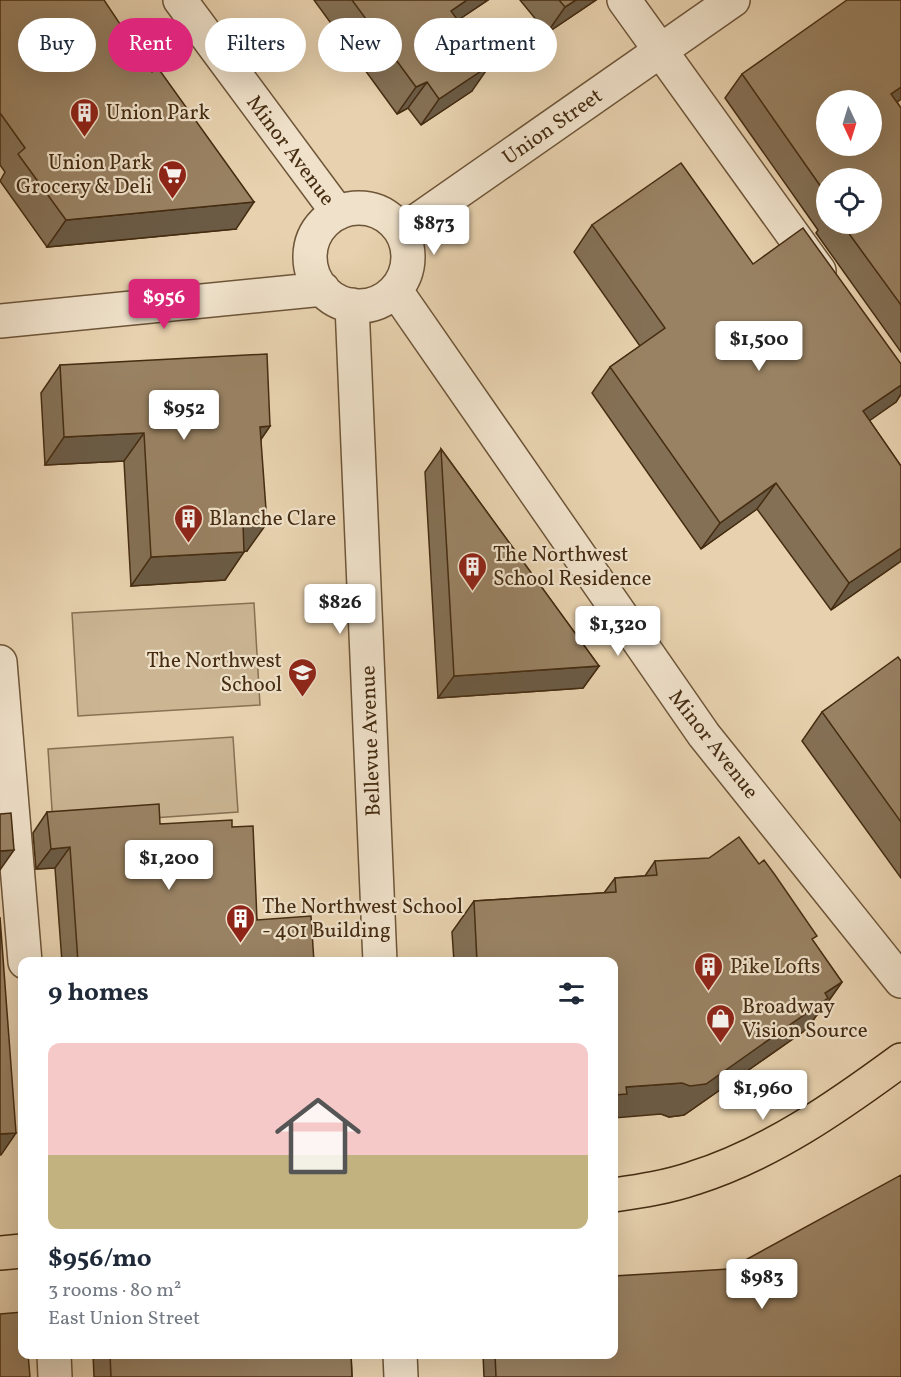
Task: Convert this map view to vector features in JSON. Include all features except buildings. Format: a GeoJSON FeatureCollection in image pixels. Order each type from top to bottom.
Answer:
{"type":"FeatureCollection","features":[{"type":"Feature","properties":{"kind":"main road"},"geometry":{"type":"LineString","coordinates":[[618,1194],[679,1183],[752,1155],[832,1109],[901,1060]]}},
{"type":"Feature","properties":{"kind":"main road"},"geometry":{"type":"LineString","coordinates":[[0,1253],[18,1251]]}},
{"type":"Feature","properties":{"kind":"street","name":"Minor Avenue"},"geometry":{"type":"LineString","coordinates":[[180,0],[338,213]]}},
{"type":"Feature","properties":{"kind":"street"},"geometry":{"type":"LineString","coordinates":[[624,0],[838,298]]}},
{"type":"Feature","properties":{"kind":"street","name":"Union Street"},"geometry":{"type":"LineString","coordinates":[[402,231],[733,0]]}},
{"type":"Feature","properties":{"kind":"street"},"geometry":{"type":"LineString","coordinates":[[354,208],[368,209],[387,216],[402,231],[408,249],[408,267],[396,291],[379,302],[352,305],[329,296],[323,289],[313,272],[310,258],[312,243],[320,228],[338,213],[354,208]]}},
{"type":"Feature","properties":{"kind":"street"},"geometry":{"type":"LineString","coordinates":[[0,321],[323,289]]}},
{"type":"Feature","properties":{"kind":"street","name":"Minor Avenue"},"geometry":{"type":"LineString","coordinates":[[396,291],[680,702],[901,981]]}},
{"type":"Feature","properties":{"kind":"street","name":"Bellevue Avenue"},"geometry":{"type":"LineString","coordinates":[[352,305],[380,957]]}},
{"type":"Feature","properties":{"kind":"street"},"geometry":{"type":"LineString","coordinates":[[0,663],[25,957]]}},
{"type":"Feature","properties":{"kind":"street"},"geometry":{"type":"LineString","coordinates":[[54,1359],[55,1377]]}},
{"type":"Feature","properties":{"kind":"street"},"geometry":{"type":"LineString","coordinates":[[400,1359],[401,1377]]}},
{"type":"Feature","properties":{"kind":"shaded area"},"geometry":{"type":"Polygon","coordinates":[[[254,603],[260,705],[78,716],[72,613],[254,603]]]}},
{"type":"Feature","properties":{"kind":"shaded area"},"geometry":{"type":"Polygon","coordinates":[[[233,737],[238,812],[53,825],[48,749],[233,737]]]}},
{"type":"Feature","properties":{"kind":"place","name":"Union Park"},"geometry":{"type":"Point","coordinates":[85,138]}},
{"type":"Feature","properties":{"kind":"place","name":"Union Park Grocery & Deli"},"geometry":{"type":"Point","coordinates":[173,200]}},
{"type":"Feature","properties":{"kind":"place","name":"Blanche Clare"},"geometry":{"type":"Point","coordinates":[188,544]}},
{"type":"Feature","properties":{"kind":"place","name":"The Northwest School Residence"},"geometry":{"type":"Point","coordinates":[472,592]}},
{"type":"Feature","properties":{"kind":"place","name":"The Northwest School"},"geometry":{"type":"Point","coordinates":[303,698]}},
{"type":"Feature","properties":{"kind":"place","name":"The Northwest School - 401 Building"},"geometry":{"type":"Point","coordinates":[241,944]}},
{"type":"Feature","properties":{"kind":"place","name":"Pike Lofts"},"geometry":{"type":"Point","coordinates":[709,992]}},
{"type":"Feature","properties":{"kind":"place","name":"Broadway Vision Source"},"geometry":{"type":"Point","coordinates":[721,1044]}}]}
